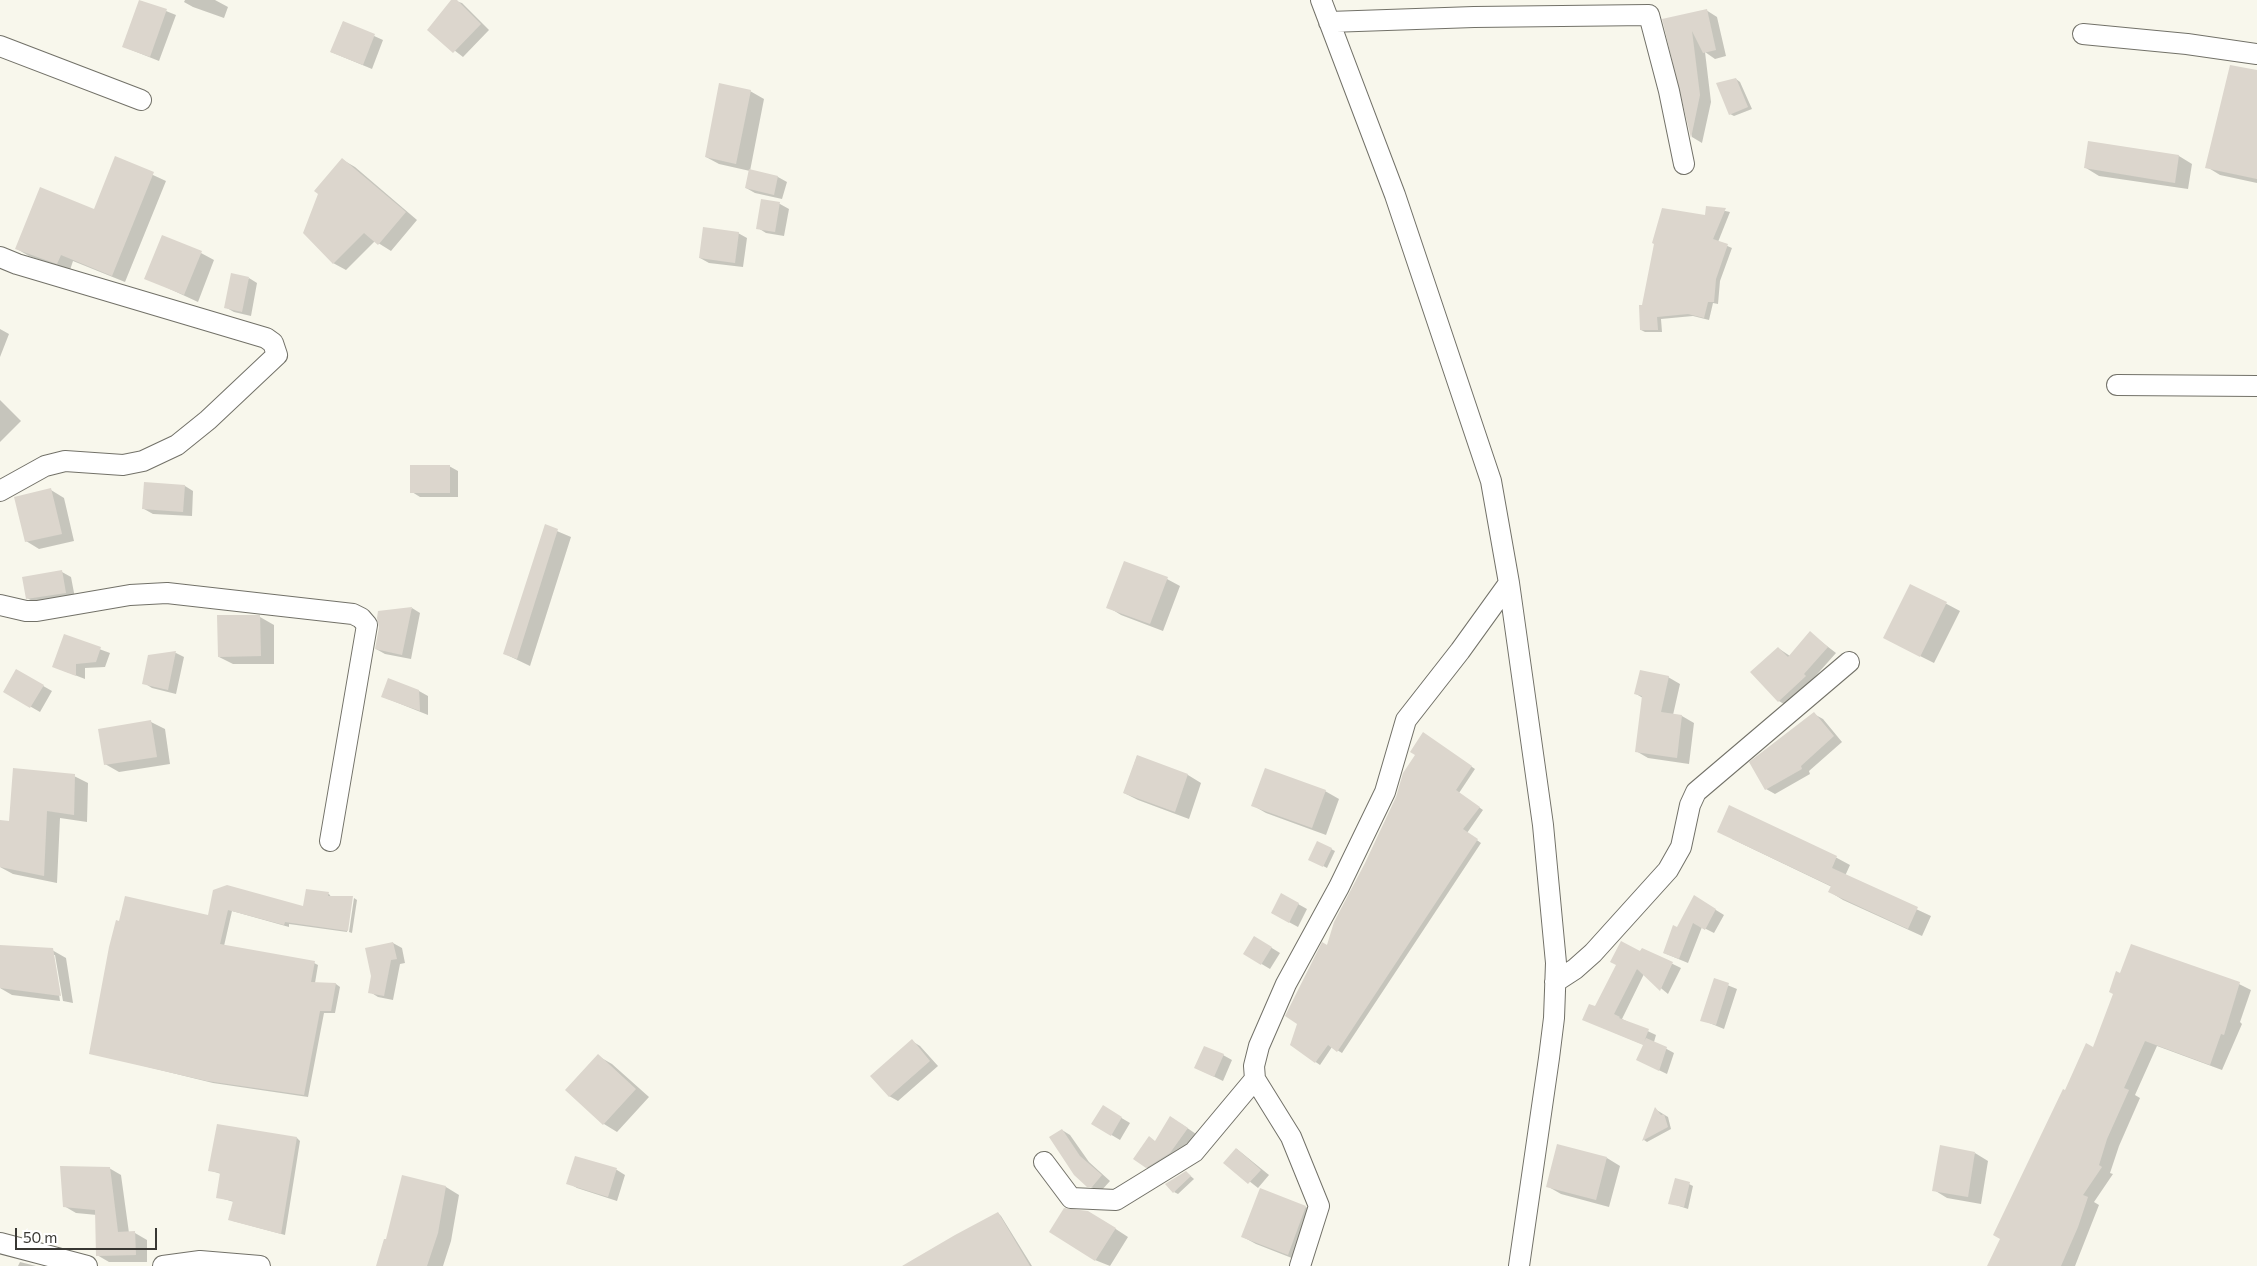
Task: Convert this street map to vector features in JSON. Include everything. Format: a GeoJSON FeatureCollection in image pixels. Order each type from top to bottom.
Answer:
{"type":"FeatureCollection","features":[{"type":"Feature","properties":{"kind":"street"},"geometry":{"type":"LineString","coordinates":[[1321,0],[1395,195],[1491,481],[1509,583],[1543,825],[1556,963],[1549,1058],[1519,1266]]}},
{"type":"Feature","properties":{"kind":"street"},"geometry":{"type":"LineString","coordinates":[[1329,22],[1474,17],[1648,7],[1669,91],[1684,164]]}},
{"type":"Feature","properties":{"kind":"street"},"geometry":{"type":"LineString","coordinates":[[2083,34],[2187,44],[2257,54]]}},
{"type":"Feature","properties":{"kind":"street"},"geometry":{"type":"LineString","coordinates":[[0,46],[141,100]]}},
{"type":"Feature","properties":{"kind":"street"},"geometry":{"type":"LineString","coordinates":[[0,257],[17,264],[266,338],[273,343],[277,355],[208,420],[177,445],[143,461],[123,465],[65,460],[44,466],[0,491]]}},
{"type":"Feature","properties":{"kind":"street"},"geometry":{"type":"LineString","coordinates":[[2117,385],[2257,386]]}},
{"type":"Feature","properties":{"kind":"street"},"geometry":{"type":"LineString","coordinates":[[1300,1266],[1319,1206],[1291,1137],[1255,1079],[1254,1066],[1259,1046],[1286,984],[1339,887],[1386,792],[1406,720],[1460,651],[1509,583]]}},
{"type":"Feature","properties":{"kind":"street"},"geometry":{"type":"LineString","coordinates":[[0,604],[26,611],[37,611],[130,595],[167,593],[353,614],[361,618],[367,625],[330,841]]}},
{"type":"Feature","properties":{"kind":"street"},"geometry":{"type":"LineString","coordinates":[[1555,982],[1575,969],[1593,953],[1668,870],[1681,847],[1690,805],[1696,792],[1849,662]]}},
{"type":"Feature","properties":{"kind":"street"},"geometry":{"type":"LineString","coordinates":[[1044,1162],[1071,1198],[1116,1200],[1194,1152],[1255,1079]]}},
{"type":"Feature","properties":{"kind":"street"},"geometry":{"type":"LineString","coordinates":[[0,1243],[87,1266]]}},
{"type":"Feature","properties":{"kind":"street"},"geometry":{"type":"LineString","coordinates":[[163,1266],[200,1261],[260,1266]]}},
{"type":"Feature","properties":{"kind":"building"},"geometry":{"type":"Polygon","coordinates":[[[139,0],[167,9],[150,57],[122,47],[139,0]]]}},
{"type":"Feature","properties":{"kind":"building"},"geometry":{"type":"Polygon","coordinates":[[[451,0],[457,0],[481,24],[453,53],[427,30],[451,0]]]}},
{"type":"Feature","properties":{"kind":"building"},"geometry":{"type":"Polygon","coordinates":[[[1707,9],[1716,50],[1703,53],[1692,31],[1700,95],[1691,138],[1662,19],[1707,9]]]}},
{"type":"Feature","properties":{"kind":"building"},"geometry":{"type":"Polygon","coordinates":[[[343,21],[375,34],[363,65],[330,52],[343,21]]]}},
{"type":"Feature","properties":{"kind":"building"},"geometry":{"type":"Polygon","coordinates":[[[2230,65],[2257,70],[2257,179],[2205,168],[2230,65]]]}},
{"type":"Feature","properties":{"kind":"building"},"geometry":{"type":"Polygon","coordinates":[[[1736,78],[1748,107],[1729,115],[1716,83],[1736,78]]]}},
{"type":"Feature","properties":{"kind":"building"},"geometry":{"type":"Polygon","coordinates":[[[719,83],[751,90],[736,164],[705,157],[719,83]]]}},
{"type":"Feature","properties":{"kind":"building"},"geometry":{"type":"Polygon","coordinates":[[[2088,141],[2179,155],[2175,183],[2084,168],[2088,141]]]}},
{"type":"Feature","properties":{"kind":"building"},"geometry":{"type":"Polygon","coordinates":[[[115,156],[154,172],[112,276],[61,255],[57,264],[15,249],[40,187],[94,209],[115,156]]]}},
{"type":"Feature","properties":{"kind":"building"},"geometry":{"type":"Polygon","coordinates":[[[342,158],[406,212],[378,245],[364,233],[333,264],[303,233],[318,194],[314,191],[342,158]]]}},
{"type":"Feature","properties":{"kind":"building"},"geometry":{"type":"Polygon","coordinates":[[[749,169],[778,176],[774,195],[745,188],[749,169]]]}},
{"type":"Feature","properties":{"kind":"building"},"geometry":{"type":"Polygon","coordinates":[[[761,199],[780,202],[775,232],[756,229],[761,199]]]}},
{"type":"Feature","properties":{"kind":"building"},"geometry":{"type":"Polygon","coordinates":[[[1706,206],[1726,208],[1713,239],[1728,244],[1716,279],[1714,302],[1708,302],[1704,318],[1688,314],[1657,317],[1658,330],[1640,330],[1639,305],[1642,305],[1654,244],[1652,243],[1662,208],[1705,215],[1706,206]]]}},
{"type":"Feature","properties":{"kind":"building"},"geometry":{"type":"Polygon","coordinates":[[[703,227],[739,232],[735,263],[699,258],[703,227]]]}},
{"type":"Feature","properties":{"kind":"building"},"geometry":{"type":"Polygon","coordinates":[[[162,235],[202,251],[184,295],[144,279],[162,235]]]}},
{"type":"Feature","properties":{"kind":"building"},"geometry":{"type":"Polygon","coordinates":[[[231,273],[249,277],[242,312],[224,308],[231,273]]]}},
{"type":"Feature","properties":{"kind":"building"},"geometry":{"type":"Polygon","coordinates":[[[410,465],[450,465],[450,493],[410,493],[410,465]]]}},
{"type":"Feature","properties":{"kind":"building"},"geometry":{"type":"Polygon","coordinates":[[[144,482],[185,485],[183,512],[142,509],[144,482]]]}},
{"type":"Feature","properties":{"kind":"building"},"geometry":{"type":"Polygon","coordinates":[[[51,488],[62,534],[25,542],[14,497],[51,488]]]}},
{"type":"Feature","properties":{"kind":"building"},"geometry":{"type":"Polygon","coordinates":[[[545,524],[558,529],[517,659],[503,654],[545,524]]]}},
{"type":"Feature","properties":{"kind":"building"},"geometry":{"type":"Polygon","coordinates":[[[1124,561],[1168,577],[1150,624],[1106,608],[1124,561]]]}},
{"type":"Feature","properties":{"kind":"building"},"geometry":{"type":"Polygon","coordinates":[[[62,570],[66,593],[26,599],[22,577],[62,570]]]}},
{"type":"Feature","properties":{"kind":"building"},"geometry":{"type":"Polygon","coordinates":[[[1910,584],[1947,602],[1920,657],[1883,638],[1910,584]]]}},
{"type":"Feature","properties":{"kind":"building"},"geometry":{"type":"Polygon","coordinates":[[[412,607],[402,655],[375,649],[379,627],[378,611],[412,607]]]}},
{"type":"Feature","properties":{"kind":"building"},"geometry":{"type":"Polygon","coordinates":[[[217,615],[260,615],[261,656],[218,657],[217,615]]]}},
{"type":"Feature","properties":{"kind":"building"},"geometry":{"type":"Polygon","coordinates":[[[1810,631],[1828,647],[1804,674],[1806,676],[1778,702],[1750,672],[1778,647],[1788,657],[1810,631]]]}},
{"type":"Feature","properties":{"kind":"building"},"geometry":{"type":"Polygon","coordinates":[[[64,634],[101,647],[96,662],[76,664],[76,676],[52,667],[64,634]]]}},
{"type":"Feature","properties":{"kind":"building"},"geometry":{"type":"Polygon","coordinates":[[[176,651],[168,690],[142,684],[148,655],[176,651]]]}},
{"type":"Feature","properties":{"kind":"building"},"geometry":{"type":"Polygon","coordinates":[[[16,669],[44,685],[30,708],[3,692],[16,669]]]}},
{"type":"Feature","properties":{"kind":"building"},"geometry":{"type":"Polygon","coordinates":[[[1640,670],[1669,676],[1661,712],[1682,715],[1677,758],[1635,752],[1642,696],[1634,694],[1640,670]]]}},
{"type":"Feature","properties":{"kind":"building"},"geometry":{"type":"Polygon","coordinates":[[[388,678],[419,690],[420,711],[381,697],[388,678]]]}},
{"type":"Feature","properties":{"kind":"building"},"geometry":{"type":"Polygon","coordinates":[[[1814,712],[1834,736],[1801,766],[1802,769],[1765,790],[1749,762],[1814,712]]]}},
{"type":"Feature","properties":{"kind":"building"},"geometry":{"type":"Polygon","coordinates":[[[151,720],[157,757],[104,765],[98,729],[151,720]]]}},
{"type":"Feature","properties":{"kind":"building"},"geometry":{"type":"Polygon","coordinates":[[[1423,732],[1472,766],[1456,790],[1480,807],[1463,829],[1478,839],[1337,1052],[1328,1045],[1315,1063],[1290,1045],[1297,1024],[1285,1016],[1322,942],[1327,945],[1334,922],[1365,863],[1396,797],[1403,773],[1415,755],[1410,752],[1423,732]]]}},
{"type":"Feature","properties":{"kind":"building"},"geometry":{"type":"Polygon","coordinates":[[[1137,755],[1188,774],[1175,812],[1123,793],[1137,755]]]}},
{"type":"Feature","properties":{"kind":"building"},"geometry":{"type":"Polygon","coordinates":[[[13,768],[75,774],[74,815],[47,811],[44,876],[0,867],[0,820],[9,821],[13,768]]]}},
{"type":"Feature","properties":{"kind":"building"},"geometry":{"type":"Polygon","coordinates":[[[1265,768],[1326,790],[1312,828],[1251,806],[1265,768]]]}},
{"type":"Feature","properties":{"kind":"building"},"geometry":{"type":"Polygon","coordinates":[[[1729,805],[1837,856],[1832,868],[1918,907],[1908,929],[1828,892],[1831,886],[1717,832],[1729,805]]]}},
{"type":"Feature","properties":{"kind":"building"},"geometry":{"type":"Polygon","coordinates":[[[1317,841],[1332,848],[1323,867],[1308,860],[1317,841]]]}},
{"type":"Feature","properties":{"kind":"building"},"geometry":{"type":"Polygon","coordinates":[[[227,885],[303,906],[306,889],[329,892],[328,896],[353,896],[348,931],[285,922],[284,925],[228,910],[220,944],[315,961],[311,982],[336,983],[331,1011],[320,1011],[304,1095],[207,1081],[89,1054],[109,947],[116,920],[119,921],[125,896],[208,915],[213,890],[227,885]]]}},
{"type":"Feature","properties":{"kind":"building"},"geometry":{"type":"Polygon","coordinates":[[[1281,893],[1299,903],[1289,923],[1271,913],[1281,893]]]}},
{"type":"Feature","properties":{"kind":"building"},"geometry":{"type":"Polygon","coordinates":[[[1694,895],[1716,909],[1705,930],[1693,923],[1679,959],[1663,953],[1673,925],[1677,927],[1694,895]]]}},
{"type":"Feature","properties":{"kind":"building"},"geometry":{"type":"Polygon","coordinates":[[[1254,936],[1272,947],[1261,965],[1243,954],[1254,936]]]}},
{"type":"Feature","properties":{"kind":"building"},"geometry":{"type":"Polygon","coordinates":[[[1621,941],[1640,951],[1642,948],[1673,962],[1660,991],[1637,969],[1614,1014],[1619,1018],[1649,1029],[1644,1042],[1646,1038],[1667,1047],[1659,1071],[1636,1060],[1643,1045],[1582,1020],[1589,1004],[1595,1006],[1616,965],[1610,962],[1621,941]]]}},
{"type":"Feature","properties":{"kind":"building"},"geometry":{"type":"Polygon","coordinates":[[[393,942],[397,959],[391,960],[384,996],[368,993],[371,976],[365,948],[393,942]]]}},
{"type":"Feature","properties":{"kind":"building"},"geometry":{"type":"Polygon","coordinates":[[[2131,944],[2240,982],[2224,1035],[2221,1034],[2210,1065],[2145,1041],[2124,1088],[2129,1090],[2107,1139],[2099,1165],[2102,1167],[2083,1195],[2088,1197],[2078,1227],[2061,1266],[1987,1266],[2000,1239],[1993,1235],[2063,1089],[2065,1090],[2086,1043],[2093,1047],[2113,994],[2109,992],[2116,971],[2120,973],[2131,944]]]}},
{"type":"Feature","properties":{"kind":"building"},"geometry":{"type":"Polygon","coordinates":[[[0,945],[53,948],[61,996],[0,988],[0,945]]]}},
{"type":"Feature","properties":{"kind":"building"},"geometry":{"type":"Polygon","coordinates":[[[1714,978],[1729,983],[1716,1025],[1700,1021],[1714,978]]]}},
{"type":"Feature","properties":{"kind":"building"},"geometry":{"type":"Polygon","coordinates":[[[912,1039],[930,1061],[889,1097],[870,1076],[912,1039]]]}},
{"type":"Feature","properties":{"kind":"building"},"geometry":{"type":"Polygon","coordinates":[[[1204,1046],[1224,1054],[1214,1077],[1194,1068],[1204,1046]]]}},
{"type":"Feature","properties":{"kind":"building"},"geometry":{"type":"Polygon","coordinates":[[[598,1054],[636,1089],[603,1125],[565,1090],[598,1054]]]}},
{"type":"Feature","properties":{"kind":"building"},"geometry":{"type":"Polygon","coordinates":[[[1103,1105],[1122,1117],[1111,1136],[1091,1124],[1103,1105]]]}},
{"type":"Feature","properties":{"kind":"building"},"geometry":{"type":"Polygon","coordinates":[[[1655,1107],[1661,1115],[1664,1114],[1668,1127],[1642,1141],[1655,1107]]]}},
{"type":"Feature","properties":{"kind":"building"},"geometry":{"type":"Polygon","coordinates":[[[1170,1116],[1188,1128],[1170,1153],[1146,1168],[1133,1159],[1149,1136],[1155,1141],[1170,1116]]]}},
{"type":"Feature","properties":{"kind":"building"},"geometry":{"type":"Polygon","coordinates":[[[217,1124],[297,1137],[281,1234],[228,1220],[233,1201],[216,1198],[220,1173],[208,1171],[217,1124]]]}},
{"type":"Feature","properties":{"kind":"building"},"geometry":{"type":"Polygon","coordinates":[[[1062,1129],[1080,1156],[1102,1175],[1092,1187],[1087,1187],[1074,1175],[1049,1137],[1062,1129]]]}},
{"type":"Feature","properties":{"kind":"building"},"geometry":{"type":"Polygon","coordinates":[[[1557,1144],[1607,1157],[1596,1200],[1546,1187],[1557,1144]]]}},
{"type":"Feature","properties":{"kind":"building"},"geometry":{"type":"Polygon","coordinates":[[[1940,1145],[1975,1152],[1968,1197],[1932,1191],[1940,1145]]]}},
{"type":"Feature","properties":{"kind":"building"},"geometry":{"type":"Polygon","coordinates":[[[1236,1148],[1261,1170],[1248,1184],[1223,1163],[1236,1148]]]}},
{"type":"Feature","properties":{"kind":"building"},"geometry":{"type":"Polygon","coordinates":[[[575,1156],[617,1168],[608,1197],[566,1184],[575,1156]]]}},
{"type":"Feature","properties":{"kind":"building"},"geometry":{"type":"Polygon","coordinates":[[[60,1166],[110,1167],[118,1232],[135,1231],[136,1255],[96,1256],[95,1210],[63,1207],[60,1166]]]}},
{"type":"Feature","properties":{"kind":"building"},"geometry":{"type":"Polygon","coordinates":[[[1186,1171],[1191,1176],[1173,1193],[1165,1184],[1186,1171]]]}},
{"type":"Feature","properties":{"kind":"building"},"geometry":{"type":"Polygon","coordinates":[[[402,1175],[446,1186],[438,1233],[427,1266],[376,1266],[384,1239],[386,1239],[402,1175]]]}},
{"type":"Feature","properties":{"kind":"building"},"geometry":{"type":"Polygon","coordinates":[[[1675,1178],[1690,1182],[1684,1207],[1668,1204],[1675,1178]]]}},
{"type":"Feature","properties":{"kind":"building"},"geometry":{"type":"Polygon","coordinates":[[[1260,1188],[1306,1206],[1288,1255],[1241,1237],[1260,1188]]]}},
{"type":"Feature","properties":{"kind":"building"},"geometry":{"type":"Polygon","coordinates":[[[1064,1208],[1088,1211],[1116,1228],[1095,1261],[1049,1232],[1064,1208]]]}},
{"type":"Feature","properties":{"kind":"building"},"geometry":{"type":"Polygon","coordinates":[[[998,1212],[1030,1266],[902,1266],[955,1235],[998,1212]]]}}]}
